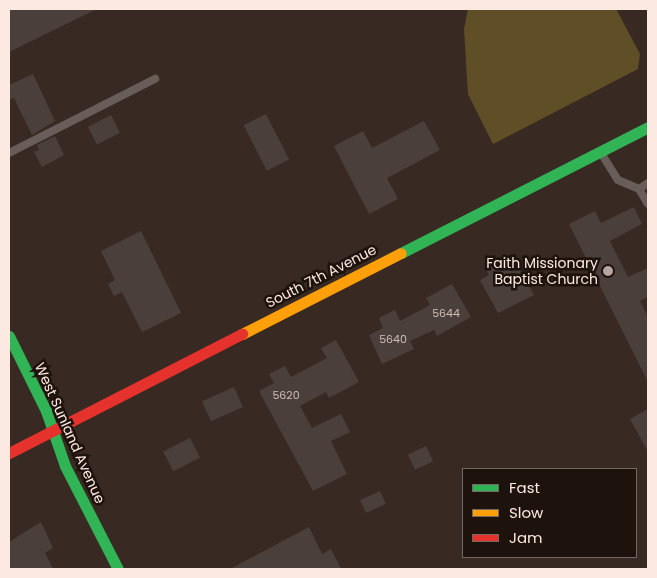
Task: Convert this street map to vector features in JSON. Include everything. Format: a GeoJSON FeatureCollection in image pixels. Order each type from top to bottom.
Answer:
{"type":"FeatureCollection","features":[{"type":"Feature","properties":{"kind":"main road","name":"South 7th Avenue"},"geometry":{"type":"LineString","coordinates":[[9,453],[648,127]]}},
{"type":"Feature","properties":{"kind":"main road","name":"West Sunland Avenue"},"geometry":{"type":"LineString","coordinates":[[9,336],[53,431],[65,466],[118,569]]}},
{"type":"Feature","properties":{"kind":"lane"},"geometry":{"type":"LineString","coordinates":[[9,162],[9,152],[155,79]]}},
{"type":"Feature","properties":{"kind":"lane"},"geometry":{"type":"LineString","coordinates":[[600,151],[618,180],[639,189],[648,204]]}},
{"type":"Feature","properties":{"kind":"lane"},"geometry":{"type":"LineString","coordinates":[[639,189],[648,183]]}},
{"type":"Feature","properties":{"kind":"shaded area"},"geometry":{"type":"Polygon","coordinates":[[[468,9],[616,9],[640,54],[638,69],[493,144],[468,94],[464,29],[468,9]]]}},
{"type":"Feature","properties":{"kind":"building"},"geometry":{"type":"Polygon","coordinates":[[[9,9],[97,9],[9,52],[9,9]]]}},
{"type":"Feature","properties":{"kind":"building"},"geometry":{"type":"Polygon","coordinates":[[[33,74],[55,121],[32,135],[14,98],[9,100],[9,85],[33,74]]]}},
{"type":"Feature","properties":{"kind":"building"},"geometry":{"type":"Polygon","coordinates":[[[266,114],[289,159],[267,171],[244,125],[266,114]]]}},
{"type":"Feature","properties":{"kind":"building"},"geometry":{"type":"Polygon","coordinates":[[[111,115],[120,133],[97,145],[88,127],[111,115]]]}},
{"type":"Feature","properties":{"kind":"building"},"geometry":{"type":"Polygon","coordinates":[[[424,121],[440,150],[387,178],[398,199],[369,214],[334,146],[363,131],[372,148],[424,121]]]}},
{"type":"Feature","properties":{"kind":"building"},"geometry":{"type":"Polygon","coordinates":[[[55,136],[64,155],[42,167],[34,152],[39,150],[37,145],[55,136]]]}},
{"type":"Feature","properties":{"kind":"building","name":"Faith Missionary Baptist Church"},"geometry":{"type":"Polygon","coordinates":[[[634,207],[642,224],[610,241],[628,277],[648,268],[648,297],[640,301],[648,317],[648,382],[569,224],[595,211],[601,223],[634,207]]]}},
{"type":"Feature","properties":{"kind":"building"},"geometry":{"type":"Polygon","coordinates":[[[141,231],[181,313],[142,332],[122,292],[114,296],[108,284],[115,280],[101,251],[141,231]]]}},
{"type":"Feature","properties":{"kind":"building"},"geometry":{"type":"Polygon","coordinates":[[[512,255],[534,295],[498,313],[480,280],[489,275],[486,269],[512,255]]]}},
{"type":"Feature","properties":{"kind":"building"},"geometry":{"type":"Polygon","coordinates":[[[452,284],[471,317],[437,336],[434,330],[410,341],[414,349],[382,364],[369,335],[383,328],[379,318],[395,310],[400,321],[430,305],[426,298],[452,284]]]}},
{"type":"Feature","properties":{"kind":"building"},"geometry":{"type":"Polygon","coordinates":[[[336,340],[359,382],[329,398],[326,392],[300,406],[312,428],[341,414],[350,432],[331,441],[347,474],[313,491],[259,391],[274,383],[269,374],[285,366],[291,377],[327,358],[321,348],[336,340]]]}},
{"type":"Feature","properties":{"kind":"building"},"geometry":{"type":"Polygon","coordinates":[[[234,387],[243,407],[211,421],[202,401],[234,387]]]}},
{"type":"Feature","properties":{"kind":"building"},"geometry":{"type":"Polygon","coordinates":[[[648,409],[648,452],[630,419],[648,409]]]}},
{"type":"Feature","properties":{"kind":"building"},"geometry":{"type":"Polygon","coordinates":[[[190,438],[200,458],[173,471],[163,452],[190,438]]]}},
{"type":"Feature","properties":{"kind":"building"},"geometry":{"type":"Polygon","coordinates":[[[426,446],[433,461],[415,470],[408,454],[426,446]]]}},
{"type":"Feature","properties":{"kind":"building"},"geometry":{"type":"Polygon","coordinates":[[[380,491],[386,504],[366,513],[360,500],[380,491]]]}},
{"type":"Feature","properties":{"kind":"building"},"geometry":{"type":"Polygon","coordinates":[[[41,522],[53,548],[45,553],[53,569],[9,569],[9,542],[41,522]]]}},
{"type":"Feature","properties":{"kind":"building"},"geometry":{"type":"Polygon","coordinates":[[[309,527],[322,554],[331,549],[341,569],[230,569],[309,527]]]}},
{"type":"Feature","properties":{"kind":"traffic: fast"},"geometry":{"type":"LineString","coordinates":[[401,253],[648,127]]}},
{"type":"Feature","properties":{"kind":"traffic: fast"},"geometry":{"type":"LineString","coordinates":[[9,336],[46,411],[65,466],[118,569]]}},
{"type":"Feature","properties":{"kind":"traffic: slow"},"geometry":{"type":"LineString","coordinates":[[242,334],[401,253]]}},
{"type":"Feature","properties":{"kind":"traffic: jam"},"geometry":{"type":"LineString","coordinates":[[9,453],[242,334]]}},
{"type":"Feature","properties":{"kind":"place","name":"Faith Missionary Baptist Church"},"geometry":{"type":"Point","coordinates":[608,271]}}]}
